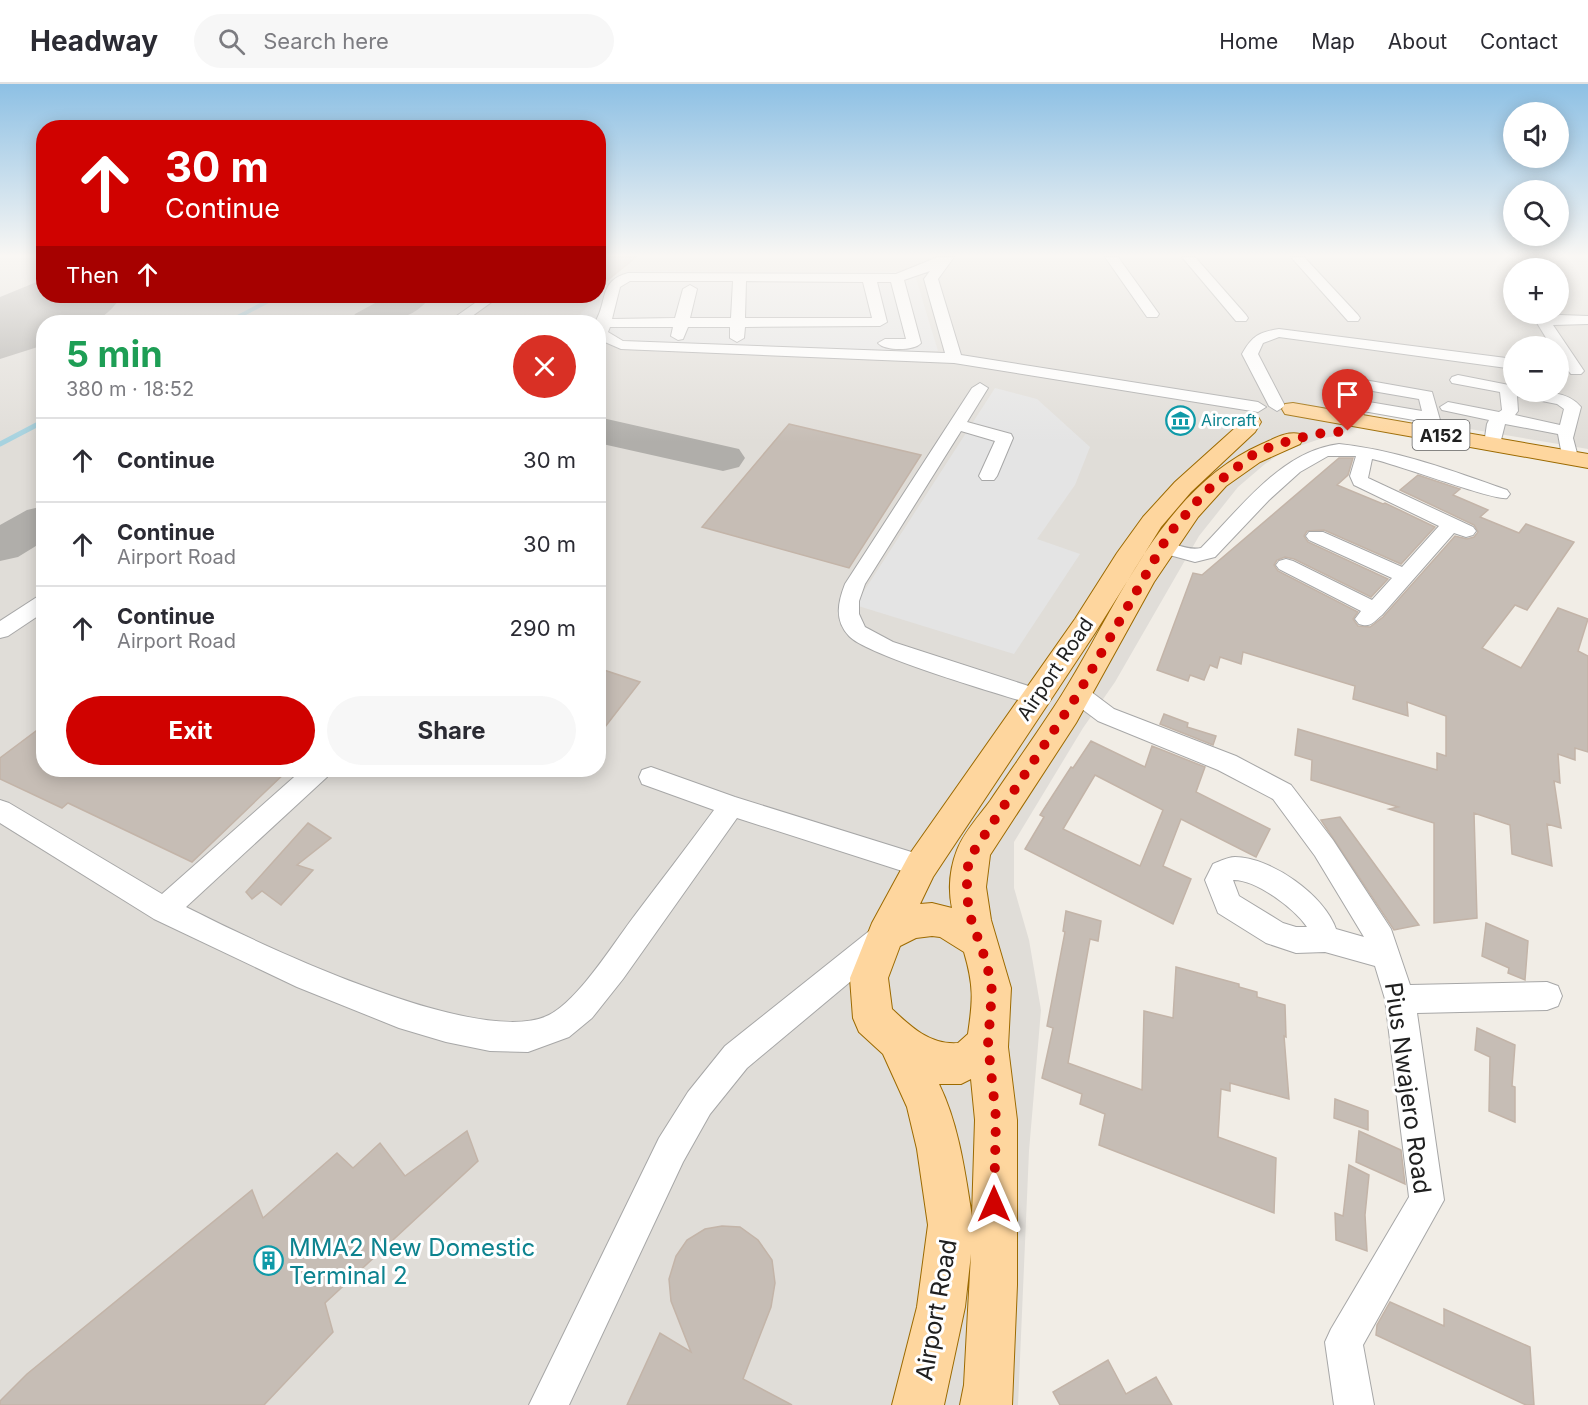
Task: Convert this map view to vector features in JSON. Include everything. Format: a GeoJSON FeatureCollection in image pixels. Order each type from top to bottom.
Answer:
{"type":"FeatureCollection","features":[{"type":"Feature","properties":{"kind":"main road","name":"A152"},"geometry":{"type":"LineString","coordinates":[[1269,411],[1355,412],[1434,426],[1493,444],[1578,459]]}},
{"type":"Feature","properties":{"kind":"main road"},"geometry":{"type":"LineString","coordinates":[[1269,411],[1314,422],[1317,428],[1303,437],[1263,432],[1269,411]]}},
{"type":"Feature","properties":{"kind":"main road","name":"Airport Road"},"geometry":{"type":"LineString","coordinates":[[885,935],[921,866],[1152,522],[1183,486],[1269,411]]}},
{"type":"Feature","properties":{"kind":"main road","name":"Airport Road"},"geometry":{"type":"LineString","coordinates":[[977,940],[967,896],[967,869],[974,851],[1078,694],[1169,534],[1205,492],[1254,454],[1303,437],[1332,431],[1365,432],[1588,473]]}},
{"type":"Feature","properties":{"kind":"main road"},"geometry":{"type":"LineString","coordinates":[[986,1405],[989,1385],[994,1249],[996,1118],[988,1044],[992,991],[987,964],[977,940],[946,921],[925,918],[906,922],[885,935],[869,978],[873,1018],[899,1044],[941,1064],[963,1063],[988,1044]]}},
{"type":"Feature","properties":{"kind":"main road","name":"Airport Road"},"geometry":{"type":"LineString","coordinates":[[899,1044],[927,1104],[939,1149],[951,1225],[941,1307],[918,1405]]}},
{"type":"Feature","properties":{"kind":"street"},"geometry":{"type":"LineString","coordinates":[[680,329],[683,319]]}},
{"type":"Feature","properties":{"kind":"street"},"geometry":{"type":"LineString","coordinates":[[737,338],[738,319]]}},
{"type":"Feature","properties":{"kind":"street"},"geometry":{"type":"LineString","coordinates":[[606,328],[680,329],[738,322],[880,322],[879,319]]}},
{"type":"Feature","properties":{"kind":"street"},"geometry":{"type":"LineString","coordinates":[[680,329],[737,338],[911,344],[914,343],[908,319]]}},
{"type":"Feature","properties":{"kind":"street"},"geometry":{"type":"LineString","coordinates":[[943,319],[954,358]]}},
{"type":"Feature","properties":{"kind":"street"},"geometry":{"type":"LineString","coordinates":[[1552,336],[1544,323],[1560,319],[1588,320]]}},
{"type":"Feature","properties":{"kind":"street"},"geometry":{"type":"LineString","coordinates":[[606,337],[621,345],[954,358],[1269,411],[1250,354],[1257,340],[1266,335],[1310,336],[1503,362]]}},
{"type":"Feature","properties":{"kind":"street"},"geometry":{"type":"LineString","coordinates":[[1569,358],[1582,372]]}},
{"type":"Feature","properties":{"kind":"street"},"geometry":{"type":"LineString","coordinates":[[1458,380],[1503,388]]}},
{"type":"Feature","properties":{"kind":"street"},"geometry":{"type":"LineString","coordinates":[[1355,412],[1353,383],[1426,395],[1434,426]]}},
{"type":"Feature","properties":{"kind":"street"},"geometry":{"type":"LineString","coordinates":[[980,388],[855,584],[849,601],[848,614],[856,632],[885,647],[1036,697]]}},
{"type":"Feature","properties":{"kind":"street"},"geometry":{"type":"LineString","coordinates":[[1493,444],[1495,424],[1510,411],[1512,402]]}},
{"type":"Feature","properties":{"kind":"street"},"geometry":{"type":"LineString","coordinates":[[1567,402],[1573,406],[1565,438],[1578,459]]}},
{"type":"Feature","properties":{"kind":"street"},"geometry":{"type":"LineString","coordinates":[[1448,407],[1567,431]]}},
{"type":"Feature","properties":{"kind":"street"},"geometry":{"type":"LineString","coordinates":[[957,424],[1005,438],[988,476]]}},
{"type":"Feature","properties":{"kind":"street"},"geometry":{"type":"LineString","coordinates":[[1162,547],[1195,556],[1204,555],[1296,467],[1329,449],[1414,465],[1501,494]]}},
{"type":"Feature","properties":{"kind":"street"},"geometry":{"type":"LineString","coordinates":[[1286,565],[1371,614],[1405,576],[1459,527],[1360,481],[1359,476],[1365,454]]}},
{"type":"Feature","properties":{"kind":"street"},"geometry":{"type":"LineString","coordinates":[[1316,536],[1405,576]]}},
{"type":"Feature","properties":{"kind":"street"},"geometry":{"type":"LineString","coordinates":[[0,631],[36,607]]}},
{"type":"Feature","properties":{"kind":"street","name":"Pius Nwajero Road"},"geometry":{"type":"LineString","coordinates":[[1078,694],[1106,715],[1227,763],[1282,792],[1337,868],[1381,938],[1401,999],[1427,1200],[1344,1342],[1354,1405]]}},
{"type":"Feature","properties":{"kind":"street"},"geometry":{"type":"LineString","coordinates":[[164,910],[310,777]]}},
{"type":"Feature","properties":{"kind":"street"},"geometry":{"type":"LineString","coordinates":[[651,777],[731,807],[921,866]]}},
{"type":"Feature","properties":{"kind":"street"},"geometry":{"type":"LineString","coordinates":[[0,810],[164,910],[315,982],[398,1014],[479,1033],[508,1037],[535,1036],[557,1027],[592,993],[731,807]]}},
{"type":"Feature","properties":{"kind":"street"},"geometry":{"type":"LineString","coordinates":[[549,1405],[671,1150],[699,1103],[736,1057],[885,935]]}},
{"type":"Feature","properties":{"kind":"street"},"geometry":{"type":"LineString","coordinates":[[1325,939],[1387,956]]}},
{"type":"Feature","properties":{"kind":"street"},"geometry":{"type":"LineString","coordinates":[[1401,999],[1547,996]]}},
{"type":"Feature","properties":{"kind":"shaded area"},"geometry":{"type":"Polygon","coordinates":[[[0,319],[36,319],[36,777],[606,777],[606,319],[1503,319],[1503,324],[1569,324],[1569,319],[1588,319],[1588,449],[1357,410],[1343,435],[1323,438],[1284,451],[1265,464],[1238,487],[1199,536],[1115,682],[1083,728],[1014,842],[1014,888],[1029,940],[1041,1010],[1029,1151],[1018,1405],[0,1405],[0,319]]]}},
{"type":"Feature","properties":{"kind":"shaded area"},"geometry":{"type":"Polygon","coordinates":[[[606,319],[928,319],[938,351],[660,352],[606,343],[606,319]]]}},
{"type":"Feature","properties":{"kind":"shaded area"},"geometry":{"type":"Polygon","coordinates":[[[995,388],[1037,399],[1090,447],[1075,485],[1037,539],[1080,554],[1014,654],[855,605],[995,388]]]}},
{"type":"Feature","properties":{"kind":"building"},"geometry":{"type":"Polygon","coordinates":[[[789,424],[921,455],[849,568],[702,527],[789,424]]]}},
{"type":"Feature","properties":{"kind":"building"},"geometry":{"type":"Polygon","coordinates":[[[1339,458],[1353,458],[1348,475],[1337,485],[1385,503],[1435,527],[1401,564],[1324,530],[1307,531],[1304,536],[1308,542],[1388,579],[1371,597],[1294,559],[1285,557],[1277,560],[1274,565],[1278,571],[1358,612],[1353,619],[1358,626],[1370,627],[1383,617],[1455,536],[1467,539],[1474,537],[1478,532],[1474,525],[1400,490],[1418,475],[1460,489],[1453,495],[1488,510],[1480,517],[1519,533],[1526,524],[1574,542],[1527,610],[1515,605],[1482,648],[1521,668],[1558,608],[1588,619],[1578,651],[1588,656],[1588,752],[1575,748],[1575,760],[1558,754],[1560,783],[1554,781],[1561,828],[1547,824],[1552,866],[1512,854],[1510,825],[1474,813],[1477,918],[1434,923],[1434,823],[1389,809],[1398,807],[1311,780],[1312,760],[1295,755],[1298,729],[1437,770],[1437,753],[1446,756],[1446,716],[1407,702],[1408,716],[1353,699],[1355,686],[1243,652],[1241,664],[1220,657],[1217,668],[1210,665],[1204,680],[1190,675],[1188,681],[1157,670],[1193,573],[1202,575],[1339,458]]]}},
{"type":"Feature","properties":{"kind":"building"},"geometry":{"type":"Polygon","coordinates":[[[606,671],[640,682],[606,726],[606,671]]]}},
{"type":"Feature","properties":{"kind":"building"},"geometry":{"type":"Polygon","coordinates":[[[1164,714],[1188,723],[1187,727],[1216,736],[1213,745],[1160,724],[1164,714]]]}},
{"type":"Feature","properties":{"kind":"building"},"geometry":{"type":"Polygon","coordinates":[[[36,731],[36,777],[281,777],[192,862],[68,803],[62,808],[0,779],[0,758],[36,731]]]}},
{"type":"Feature","properties":{"kind":"building"},"geometry":{"type":"Polygon","coordinates":[[[1091,741],[1145,767],[1152,746],[1205,767],[1196,792],[1270,829],[1256,857],[1181,819],[1163,866],[1191,879],[1173,924],[1025,849],[1044,817],[1040,815],[1071,767],[1073,768],[1091,741]],[[1095,775],[1063,829],[1140,866],[1163,810],[1095,775]]]}},
{"type":"Feature","properties":{"kind":"building"},"geometry":{"type":"Polygon","coordinates":[[[1340,817],[1419,925],[1394,930],[1321,820],[1340,817]]]}},
{"type":"Feature","properties":{"kind":"building"},"geometry":{"type":"Polygon","coordinates":[[[308,823],[331,838],[297,865],[313,870],[281,905],[262,891],[252,899],[246,892],[308,823]]]}},
{"type":"Feature","properties":{"kind":"building"},"geometry":{"type":"Polygon","coordinates":[[[1066,911],[1101,921],[1098,941],[1090,939],[1068,1063],[1142,1090],[1144,1011],[1173,1018],[1176,967],[1239,984],[1239,987],[1257,992],[1257,997],[1285,1005],[1286,1037],[1284,1036],[1289,1099],[1230,1083],[1230,1091],[1221,1089],[1218,1137],[1276,1158],[1274,1213],[1099,1145],[1105,1114],[1080,1104],[1082,1094],[1042,1078],[1053,1028],[1047,1026],[1065,932],[1063,931],[1066,911]]]}},
{"type":"Feature","properties":{"kind":"building"},"geometry":{"type":"Polygon","coordinates":[[[1486,923],[1528,941],[1525,980],[1508,973],[1509,968],[1482,956],[1486,923]]]}},
{"type":"Feature","properties":{"kind":"building"},"geometry":{"type":"Polygon","coordinates":[[[1477,1028],[1515,1045],[1512,1086],[1515,1087],[1515,1122],[1489,1111],[1490,1057],[1475,1050],[1477,1028]]]}},
{"type":"Feature","properties":{"kind":"building"},"geometry":{"type":"Polygon","coordinates":[[[1335,1099],[1368,1111],[1368,1130],[1334,1118],[1335,1099]]]}},
{"type":"Feature","properties":{"kind":"building","name":"MMA2 New Domestic Terminal 2"},"geometry":{"type":"Polygon","coordinates":[[[467,1131],[478,1161],[325,1303],[333,1332],[264,1405],[0,1405],[0,1401],[27,1374],[252,1190],[263,1218],[337,1153],[353,1168],[380,1143],[405,1176],[467,1131]]]}},
{"type":"Feature","properties":{"kind":"building"},"geometry":{"type":"Polygon","coordinates":[[[1359,1131],[1401,1150],[1405,1184],[1356,1162],[1359,1131]]]}},
{"type":"Feature","properties":{"kind":"building"},"geometry":{"type":"Polygon","coordinates":[[[1349,1165],[1369,1175],[1365,1215],[1367,1251],[1336,1240],[1335,1213],[1343,1216],[1349,1165]]]}},
{"type":"Feature","properties":{"kind":"building"},"geometry":{"type":"Polygon","coordinates":[[[722,1226],[740,1227],[758,1240],[772,1260],[775,1283],[771,1307],[743,1379],[792,1405],[627,1405],[660,1333],[691,1352],[671,1301],[669,1279],[676,1256],[687,1240],[705,1229],[722,1226]]]}},
{"type":"Feature","properties":{"kind":"building"},"geometry":{"type":"Polygon","coordinates":[[[1390,1302],[1444,1326],[1444,1309],[1530,1347],[1534,1405],[1526,1405],[1376,1335],[1377,1325],[1390,1302]]]}},
{"type":"Feature","properties":{"kind":"building"},"geometry":{"type":"Polygon","coordinates":[[[1108,1360],[1126,1394],[1156,1377],[1172,1405],[1060,1405],[1053,1392],[1108,1360]]]}},
{"type":"Feature","properties":{"kind":"waterway"},"geometry":{"type":"LineString","coordinates":[[0,444],[36,425]]}},
{"type":"Feature","properties":{"kind":"taxiway"},"geometry":{"type":"LineString","coordinates":[[606,432],[723,458]]}},
{"type":"Feature","properties":{"kind":"taxiway"},"geometry":{"type":"LineString","coordinates":[[0,546],[36,525]]}},
{"type":"Feature","properties":{"kind":"runway"},"geometry":{"type":"LineString","coordinates":[[0,331],[28,319]]}},
{"type":"Feature","properties":{"kind":"place","name":"Aircraft"},"geometry":{"type":"Point","coordinates":[1180,420]}},
{"type":"Feature","properties":{"kind":"place","name":"MMA2 New Domestic Terminal 2"},"geometry":{"type":"Point","coordinates":[268,1261]}},
{"type":"Feature","properties":{"kind":"route"},"geometry":{"type":"LineString","coordinates":[[994,1204],[996,1118],[988,1044],[992,991],[987,964],[970,916],[967,896],[967,869],[974,851],[1078,694],[1169,534],[1205,492],[1254,454],[1275,445],[1292,439],[1310,437],[1314,434],[1348,431]]}}]}
